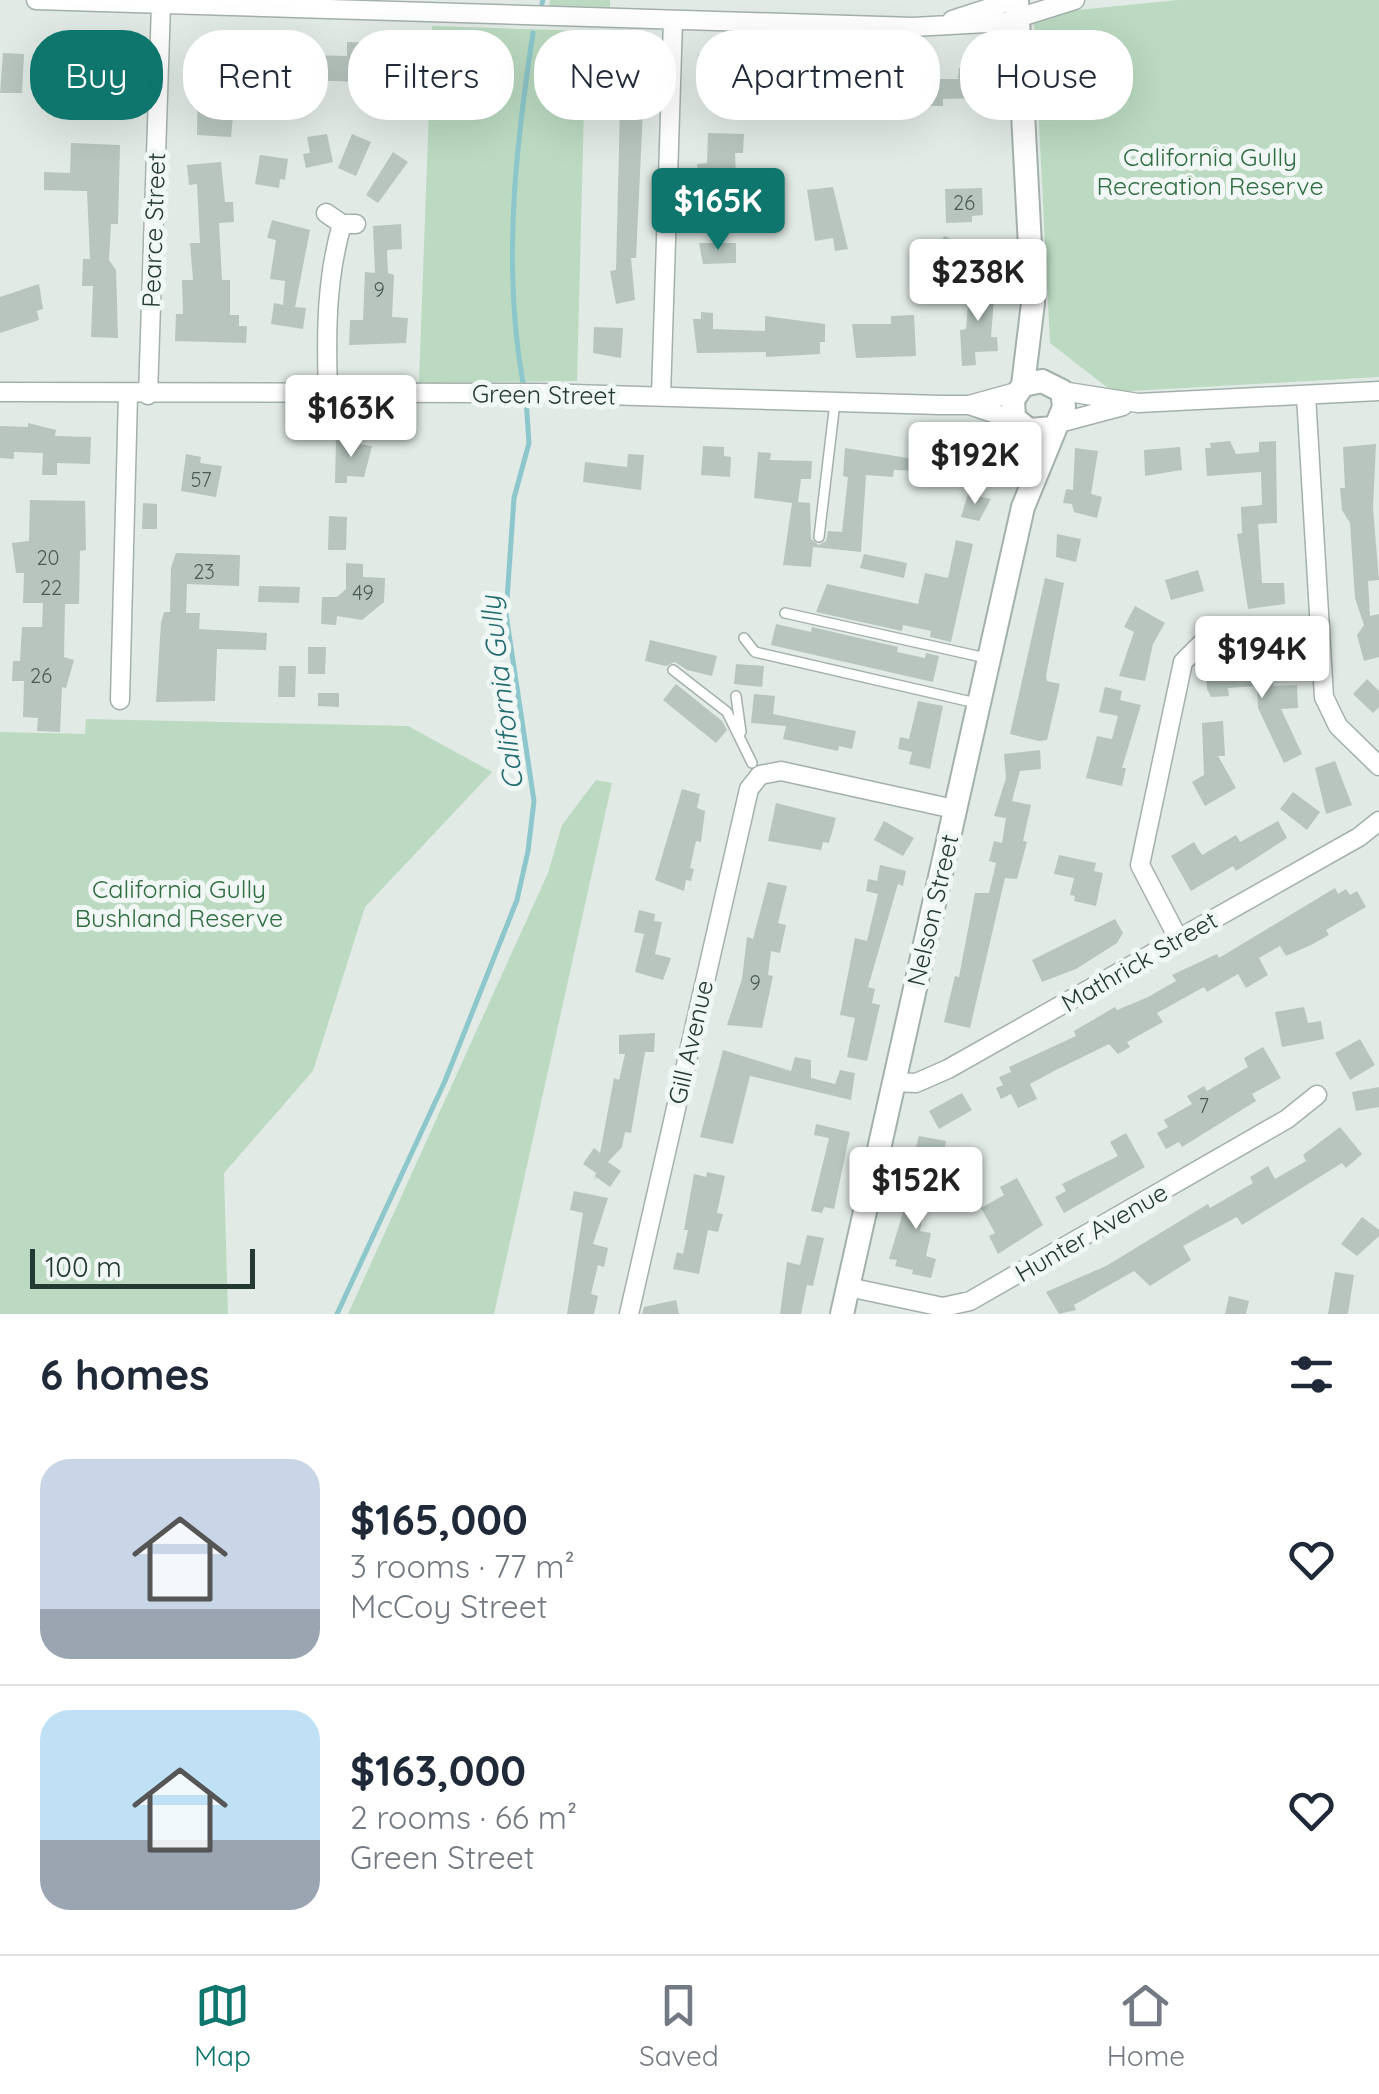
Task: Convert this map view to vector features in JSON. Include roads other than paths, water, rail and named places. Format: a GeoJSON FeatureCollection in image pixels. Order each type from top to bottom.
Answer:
{"type":"FeatureCollection","features":[{"type":"Feature","properties":{"kind":"street"},"geometry":{"type":"LineString","coordinates":[[36,0],[674,21],[938,25],[1016,6],[1075,0]]}},
{"type":"Feature","properties":{"kind":"street","name":"Pearce Street"},"geometry":{"type":"LineString","coordinates":[[148,395],[161,5]]}},
{"type":"Feature","properties":{"kind":"street"},"geometry":{"type":"LineString","coordinates":[[1016,6],[1033,303],[1020,389],[1012,409],[1021,425],[1056,426],[1138,402]]}},
{"type":"Feature","properties":{"kind":"street"},"geometry":{"type":"LineString","coordinates":[[661,396],[674,21]]}},
{"type":"Feature","properties":{"kind":"street"},"geometry":{"type":"LineString","coordinates":[[326,213],[349,224],[334,258],[327,320],[328,391]]}},
{"type":"Feature","properties":{"kind":"street"},"geometry":{"type":"LineString","coordinates":[[1033,303],[1064,406],[1056,426]]}},
{"type":"Feature","properties":{"kind":"street"},"geometry":{"type":"LineString","coordinates":[[1020,389],[1056,387],[1138,402],[1379,391]]}},
{"type":"Feature","properties":{"kind":"street","name":"Green Street"},"geometry":{"type":"LineString","coordinates":[[0,392],[538,393],[968,404],[1020,389]]}},
{"type":"Feature","properties":{"kind":"street"},"geometry":{"type":"LineString","coordinates":[[120,700],[128,395]]}},
{"type":"Feature","properties":{"kind":"street"},"geometry":{"type":"LineString","coordinates":[[1306,395],[1327,708],[1346,736],[1379,766]]}},
{"type":"Feature","properties":{"kind":"street","name":"Green Street"},"geometry":{"type":"LineString","coordinates":[[968,404],[1021,425]]}},
{"type":"Feature","properties":{"kind":"street","name":"Nelson Street"},"geometry":{"type":"LineString","coordinates":[[842,1314],[1023,507],[1028,451],[1021,425]]}},
{"type":"Feature","properties":{"kind":"street","name":"Nelson Street"},"geometry":{"type":"LineString","coordinates":[[1023,507],[1056,426]]}},
{"type":"Feature","properties":{"kind":"street"},"geometry":{"type":"LineString","coordinates":[[1178,938],[1140,865],[1183,662],[1206,639],[1319,630]]}},
{"type":"Feature","properties":{"kind":"street"},"geometry":{"type":"LineString","coordinates":[[756,769],[954,809]]}},
{"type":"Feature","properties":{"kind":"street","name":"Gill Avenue"},"geometry":{"type":"LineString","coordinates":[[630,1314],[742,811],[756,769]]}},
{"type":"Feature","properties":{"kind":"street","name":"Mathrick Street"},"geometry":{"type":"LineString","coordinates":[[894,1082],[916,1083],[937,1075],[1359,837],[1379,821]]}},
{"type":"Feature","properties":{"kind":"street","name":"Hunter Avenue"},"geometry":{"type":"LineString","coordinates":[[848,1287],[942,1307],[974,1308],[1287,1119],[1317,1095]]}},
{"type":"Feature","properties":{"kind":"lane"},"geometry":{"type":"LineString","coordinates":[[818,537],[835,402]]}},
{"type":"Feature","properties":{"kind":"lane"},"geometry":{"type":"LineString","coordinates":[[785,613],[988,659]]}},
{"type":"Feature","properties":{"kind":"lane"},"geometry":{"type":"LineString","coordinates":[[744,638],[755,652],[978,703]]}},
{"type":"Feature","properties":{"kind":"lane"},"geometry":{"type":"LineString","coordinates":[[673,670],[719,705],[741,736],[756,769]]}},
{"type":"Feature","properties":{"kind":"lane"},"geometry":{"type":"LineString","coordinates":[[736,696],[741,736]]}},
{"type":"Feature","properties":{"kind":"waterway","name":"California Gully"},"geometry":{"type":"LineString","coordinates":[[542,4],[543,0]]}},
{"type":"Feature","properties":{"kind":"waterway","name":"California Gully"},"geometry":{"type":"LineString","coordinates":[[524,388],[517,344],[512,255],[516,166],[533,33]]}},
{"type":"Feature","properties":{"kind":"waterway","name":"California Gully"},"geometry":{"type":"LineString","coordinates":[[337,1314],[445,1081],[517,900],[528,851],[534,801],[506,614],[514,498],[529,443],[526,399]]}},
{"type":"Feature","properties":{"kind":"park label","name":"California Gully Recreation Reserve"},"geometry":{"type":"Point","coordinates":[1210,170]}},
{"type":"Feature","properties":{"kind":"park label","name":"California Gully Bushland Reserve"},"geometry":{"type":"Point","coordinates":[179,902]}}]}
